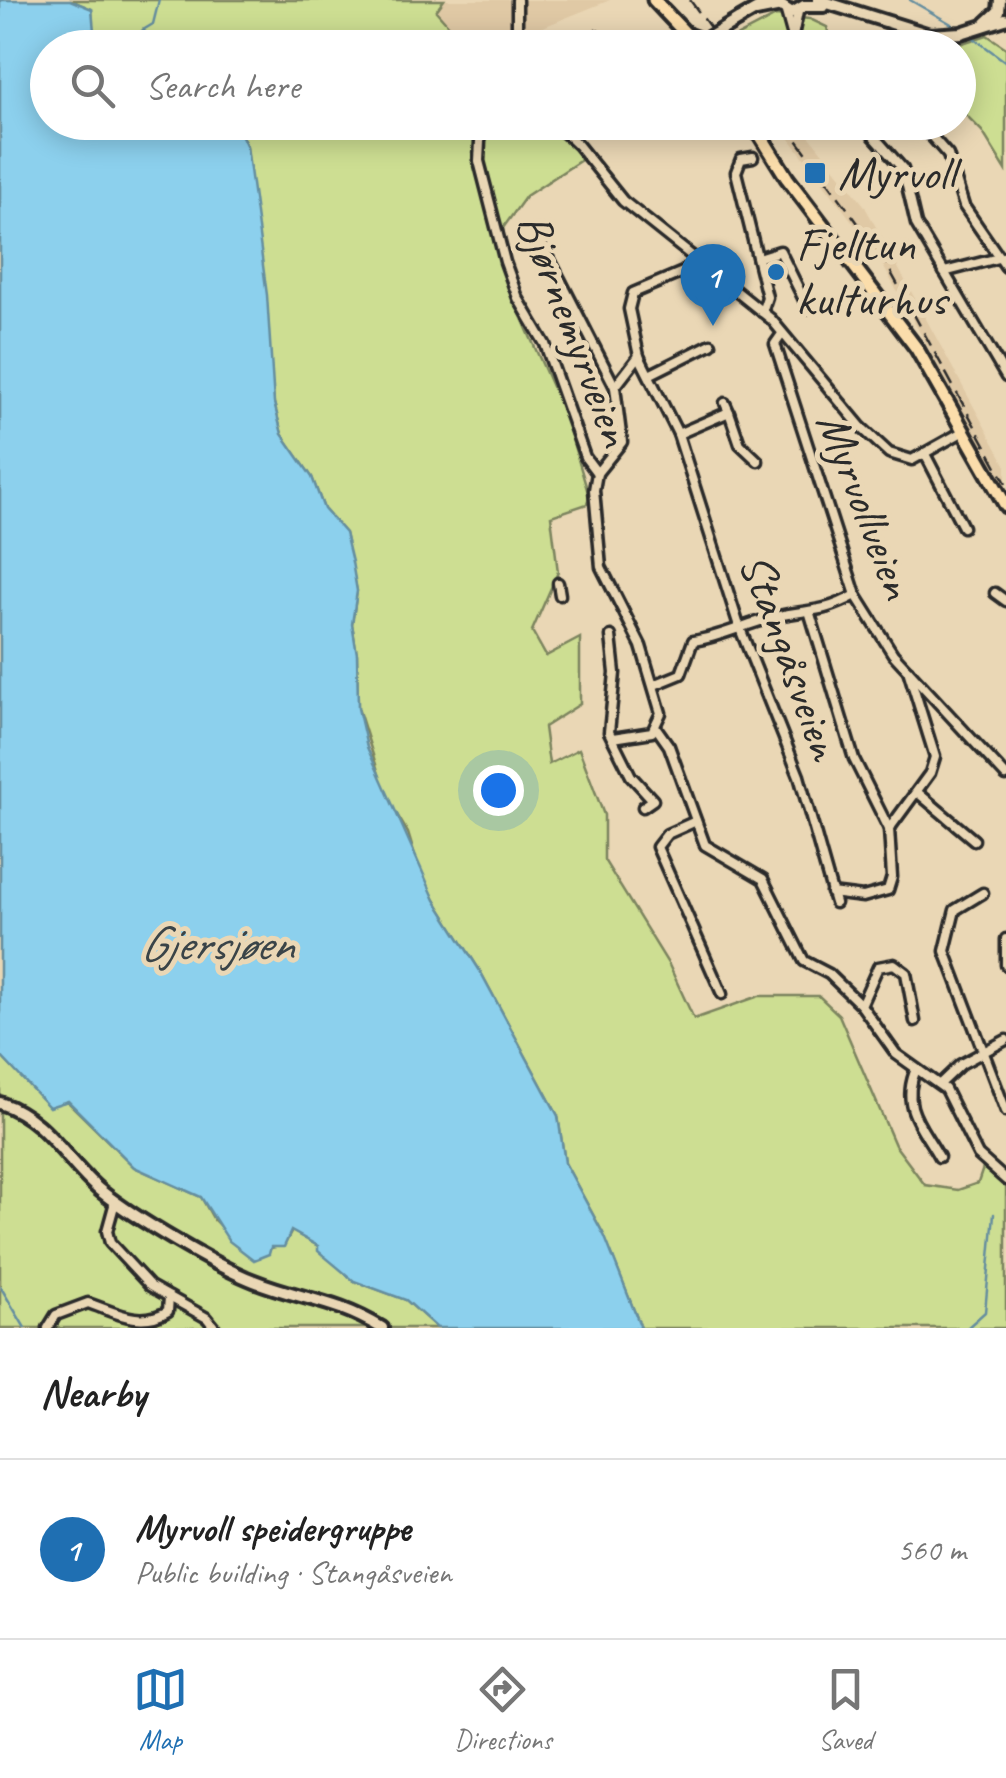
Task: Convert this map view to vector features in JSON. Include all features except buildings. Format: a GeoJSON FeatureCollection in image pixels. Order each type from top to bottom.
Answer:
{"type":"FeatureCollection","features":[{"type":"Feature","properties":{"kind":"main road"},"geometry":{"type":"LineString","coordinates":[[654,0],[679,30]]}},
{"type":"Feature","properties":{"kind":"main road"},"geometry":{"type":"LineString","coordinates":[[718,30],[756,10],[822,3],[906,30]]}},
{"type":"Feature","properties":{"kind":"main road"},"geometry":{"type":"LineString","coordinates":[[965,30],[984,24],[1001,8]]}},
{"type":"Feature","properties":{"kind":"main road"},"geometry":{"type":"LineString","coordinates":[[763,140],[787,178],[913,342],[1006,506]]}},
{"type":"Feature","properties":{"kind":"main road"},"geometry":{"type":"LineString","coordinates":[[0,1103],[50,1132],[86,1177],[115,1202],[236,1274],[332,1302],[382,1328]]}},
{"type":"Feature","properties":{"kind":"street"},"geometry":{"type":"LineString","coordinates":[[517,30],[518,0]]}},
{"type":"Feature","properties":{"kind":"street"},"geometry":{"type":"LineString","coordinates":[[789,5],[792,30]]}},
{"type":"Feature","properties":{"kind":"street","name":"Bjørnemyrveien"},"geometry":{"type":"LineString","coordinates":[[481,140],[479,161],[510,277],[545,344],[584,457],[597,472],[594,490],[603,574],[641,646],[661,713],[657,729],[669,746],[696,821],[712,852],[749,869],[767,884],[808,966],[828,974],[860,1005],[888,1046],[940,1084]]}},
{"type":"Feature","properties":{"kind":"street"},"geometry":{"type":"LineString","coordinates":[[572,140],[617,195],[762,312],[848,413],[888,453],[905,460],[925,454],[964,432]]}},
{"type":"Feature","properties":{"kind":"street"},"geometry":{"type":"LineString","coordinates":[[877,140],[904,169],[912,216],[1006,377]]}},
{"type":"Feature","properties":{"kind":"street"},"geometry":{"type":"LineString","coordinates":[[935,140],[948,155],[964,206],[1006,267]]}},
{"type":"Feature","properties":{"kind":"street"},"geometry":{"type":"LineString","coordinates":[[753,157],[741,159],[736,172],[767,297],[762,312]]}},
{"type":"Feature","properties":{"kind":"street"},"geometry":{"type":"LineString","coordinates":[[541,242],[614,387],[622,446],[597,472]]}},
{"type":"Feature","properties":{"kind":"street"},"geometry":{"type":"LineString","coordinates":[[758,258],[780,251],[808,308]]}},
{"type":"Feature","properties":{"kind":"street"},"geometry":{"type":"LineString","coordinates":[[944,272],[1002,256]]}},
{"type":"Feature","properties":{"kind":"street","name":"Stangåsveien"},"geometry":{"type":"LineString","coordinates":[[697,261],[686,271],[633,293],[629,308],[639,356],[678,434],[740,626],[799,776],[835,903]]}},
{"type":"Feature","properties":{"kind":"street","name":"Myrvollveien"},"geometry":{"type":"LineString","coordinates":[[782,334],[774,344],[786,389],[856,596],[873,626],[908,670],[1006,776]]}},
{"type":"Feature","properties":{"kind":"street"},"geometry":{"type":"LineString","coordinates":[[648,375],[710,344]]}},
{"type":"Feature","properties":{"kind":"street"},"geometry":{"type":"LineString","coordinates":[[614,387],[639,356]]}},
{"type":"Feature","properties":{"kind":"street"},"geometry":{"type":"LineString","coordinates":[[678,434],[727,407],[740,444],[758,461]]}},
{"type":"Feature","properties":{"kind":"street"},"geometry":{"type":"LineString","coordinates":[[925,454],[963,528]]}},
{"type":"Feature","properties":{"kind":"street"},"geometry":{"type":"LineString","coordinates":[[558,582],[560,596]]}},
{"type":"Feature","properties":{"kind":"street"},"geometry":{"type":"LineString","coordinates":[[995,593],[1006,601]]}},
{"type":"Feature","properties":{"kind":"street"},"geometry":{"type":"LineString","coordinates":[[654,685],[681,674],[693,641],[712,641],[740,626],[778,616],[810,614],[856,596]]}},
{"type":"Feature","properties":{"kind":"street"},"geometry":{"type":"LineString","coordinates":[[810,614],[850,750],[878,814],[889,829],[892,877],[888,890],[876,896],[831,893]]}},
{"type":"Feature","properties":{"kind":"street"},"geometry":{"type":"LineString","coordinates":[[611,636],[614,658],[608,723],[631,776],[653,800],[643,807]]}},
{"type":"Feature","properties":{"kind":"street"},"geometry":{"type":"LineString","coordinates":[[601,660],[614,658]]}},
{"type":"Feature","properties":{"kind":"street"},"geometry":{"type":"LineString","coordinates":[[889,829],[917,792],[935,757],[908,670]]}},
{"type":"Feature","properties":{"kind":"street"},"geometry":{"type":"LineString","coordinates":[[613,738],[645,736],[657,729]]}},
{"type":"Feature","properties":{"kind":"street"},"geometry":{"type":"LineString","coordinates":[[917,792],[974,840]]}},
{"type":"Feature","properties":{"kind":"street"},"geometry":{"type":"LineString","coordinates":[[696,821],[667,834],[657,848],[722,994]]}},
{"type":"Feature","properties":{"kind":"street"},"geometry":{"type":"LineString","coordinates":[[976,892],[955,910],[945,952],[1006,1111]]}},
{"type":"Feature","properties":{"kind":"street"},"geometry":{"type":"LineString","coordinates":[[1006,940],[1006,965]]}},
{"type":"Feature","properties":{"kind":"street"},"geometry":{"type":"LineString","coordinates":[[860,1005],[874,971],[894,964],[908,977],[915,1021]]}},
{"type":"Feature","properties":{"kind":"street"},"geometry":{"type":"LineString","coordinates":[[1006,1040],[961,1064],[940,1084],[978,1155],[1006,1180]]}},
{"type":"Feature","properties":{"kind":"street"},"geometry":{"type":"LineString","coordinates":[[916,1068],[908,1090],[909,1106],[940,1157]]}},
{"type":"Feature","properties":{"kind":"street"},"geometry":{"type":"LineString","coordinates":[[115,1202],[107,1238],[150,1286],[207,1318],[214,1328]]}},
{"type":"Feature","properties":{"kind":"street"},"geometry":{"type":"LineString","coordinates":[[48,1328],[56,1315],[88,1303],[114,1318],[148,1321],[168,1311],[169,1298]]}},
{"type":"Feature","properties":{"kind":"shaded area"},"geometry":{"type":"Polygon","coordinates":[[[444,0],[610,0],[536,30],[452,30],[435,11],[444,0]]]}},
{"type":"Feature","properties":{"kind":"shaded area"},"geometry":{"type":"Polygon","coordinates":[[[791,140],[812,140],[864,205],[1006,466],[1006,490],[876,253],[791,140]]]}},
{"type":"Feature","properties":{"kind":"green space"},"geometry":{"type":"Polygon","coordinates":[[[70,0],[444,0],[436,11],[453,30],[93,30],[92,9],[70,0]]]}},
{"type":"Feature","properties":{"kind":"green space"},"geometry":{"type":"Polygon","coordinates":[[[776,16],[810,19],[828,30],[749,30],[776,16]]]}},
{"type":"Feature","properties":{"kind":"green space"},"geometry":{"type":"Polygon","coordinates":[[[987,35],[1006,48],[1006,170],[976,125],[976,39],[987,35]]]}},
{"type":"Feature","properties":{"kind":"green space"},"geometry":{"type":"Polygon","coordinates":[[[244,140],[563,140],[584,158],[526,196],[503,228],[507,284],[565,416],[589,496],[587,504],[551,516],[558,572],[532,631],[546,656],[580,638],[580,704],[544,727],[549,764],[579,749],[604,815],[604,860],[669,965],[694,1019],[759,996],[819,996],[839,1015],[895,1145],[925,1185],[958,1190],[978,1183],[983,1168],[1006,1186],[1006,1328],[641,1328],[603,1233],[565,1163],[558,1116],[480,971],[435,900],[418,866],[408,833],[386,796],[358,708],[352,624],[357,591],[345,533],[324,509],[312,477],[282,434],[274,403],[244,140]]]}},
{"type":"Feature","properties":{"kind":"green space"},"geometry":{"type":"Polygon","coordinates":[[[0,1055],[49,1106],[67,1101],[134,1167],[201,1197],[214,1220],[248,1255],[285,1244],[292,1231],[318,1246],[354,1281],[406,1300],[437,1328],[0,1328],[0,1055]]]}},
{"type":"Feature","properties":{"kind":"water","name":"Gjersjøen"},"geometry":{"type":"Polygon","coordinates":[[[0,0],[70,0],[92,9],[94,30],[30,30],[30,140],[244,140],[247,147],[267,295],[274,403],[282,434],[312,477],[324,509],[345,533],[357,591],[352,624],[358,708],[367,747],[435,900],[480,971],[558,1116],[565,1163],[605,1237],[641,1328],[437,1328],[406,1300],[354,1281],[318,1251],[318,1246],[291,1231],[284,1247],[271,1247],[269,1254],[254,1260],[229,1241],[201,1197],[134,1167],[68,1101],[49,1107],[0,1055],[0,0]]]}},
{"type":"Feature","properties":{"kind":"waterway"},"geometry":{"type":"LineString","coordinates":[[143,30],[153,24],[159,0]]}},
{"type":"Feature","properties":{"kind":"waterway"},"geometry":{"type":"LineString","coordinates":[[910,0],[960,29]]}},
{"type":"Feature","properties":{"kind":"waterway"},"geometry":{"type":"LineString","coordinates":[[976,40],[1006,62]]}},
{"type":"Feature","properties":{"kind":"waterway"},"geometry":{"type":"LineString","coordinates":[[967,1328],[985,1312],[994,1214]]}},
{"type":"Feature","properties":{"kind":"waterway"},"geometry":{"type":"LineString","coordinates":[[0,1286],[25,1328]]}},
{"type":"Feature","properties":{"kind":"railway"},"geometry":{"type":"LineString","coordinates":[[690,0],[712,30]]}},
{"type":"Feature","properties":{"kind":"railway"},"geometry":{"type":"LineString","coordinates":[[797,140],[882,256],[1006,483]]}},
{"type":"Feature","properties":{"kind":"place","name":"Myrvoll"},"geometry":{"type":"Point","coordinates":[815,173]}},
{"type":"Feature","properties":{"kind":"place","name":"Fjelltun kulturhus"},"geometry":{"type":"Point","coordinates":[776,272]}},
{"type":"Feature","properties":{"kind":"place","name":"Myrvoll speidergruppe"},"geometry":{"type":"Point","coordinates":[713,326]}}]}
